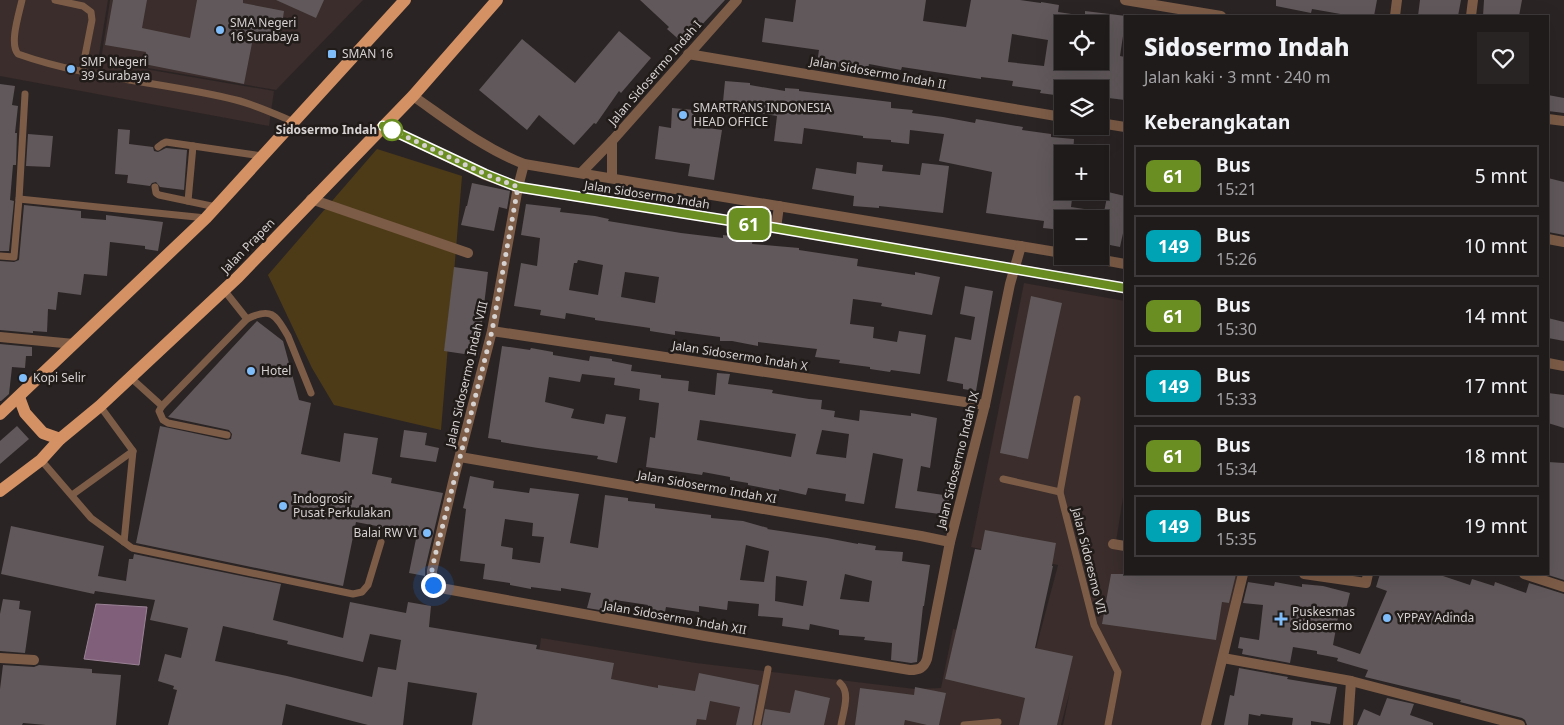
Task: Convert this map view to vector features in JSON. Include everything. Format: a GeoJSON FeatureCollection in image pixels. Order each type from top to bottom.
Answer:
{"type":"FeatureCollection","features":[{"type":"Feature","properties":{"kind":"main road"},"geometry":{"type":"LineString","coordinates":[[0,414],[206,218],[405,0]]}},
{"type":"Feature","properties":{"kind":"main road","name":"Jalan Prapen"},"geometry":{"type":"LineString","coordinates":[[0,490],[41,460],[60,439],[100,406],[224,290],[413,96],[497,0]]}},
{"type":"Feature","properties":{"kind":"main road"},"geometry":{"type":"LineString","coordinates":[[19,397],[25,414],[43,433],[60,439]]}},
{"type":"Feature","properties":{"kind":"street","name":"Jalan Sidosermo Indah I"},"geometry":{"type":"LineString","coordinates":[[581,173],[738,0]]}},
{"type":"Feature","properties":{"kind":"street"},"geometry":{"type":"LineString","coordinates":[[1125,0],[1152,2],[1216,15]]}},
{"type":"Feature","properties":{"kind":"street"},"geometry":{"type":"LineString","coordinates":[[1395,15],[1397,0]]}},
{"type":"Feature","properties":{"kind":"street"},"geometry":{"type":"LineString","coordinates":[[1471,15],[1473,0]]}},
{"type":"Feature","properties":{"kind":"street","name":"Jalan Sidosermo Indah II"},"geometry":{"type":"LineString","coordinates":[[688,54],[1054,116]]}},
{"type":"Feature","properties":{"kind":"street","name":"Jalan Sidosermo Indah"},"geometry":{"type":"LineString","coordinates":[[413,96],[477,141],[507,158],[524,164],[1054,252]]}},
{"type":"Feature","properties":{"kind":"street"},"geometry":{"type":"LineString","coordinates":[[1549,119],[1564,121]]}},
{"type":"Feature","properties":{"kind":"street"},"geometry":{"type":"LineString","coordinates":[[1109,124],[1124,127]]}},
{"type":"Feature","properties":{"kind":"street","name":"Jalan Sidosermo Indah"},"geometry":{"type":"LineString","coordinates":[[383,126],[485,174],[518,187],[776,228],[1124,288]]}},
{"type":"Feature","properties":{"kind":"street","name":"Jalan Sidosermo Indah I"},"geometry":{"type":"LineString","coordinates":[[612,141],[612,178]]}},
{"type":"Feature","properties":{"kind":"street","name":"Jalan Sidosermo Indah VIII"},"geometry":{"type":"LineString","coordinates":[[435,587],[432,584],[432,571],[492,331],[518,187],[524,164]]}},
{"type":"Feature","properties":{"kind":"street"},"geometry":{"type":"LineString","coordinates":[[312,199],[468,253]]}},
{"type":"Feature","properties":{"kind":"street"},"geometry":{"type":"LineString","coordinates":[[776,228],[779,206]]}},
{"type":"Feature","properties":{"kind":"street"},"geometry":{"type":"LineString","coordinates":[[1549,239],[1564,242]]}},
{"type":"Feature","properties":{"kind":"street","name":"Jalan Sidosermo Indah IX"},"geometry":{"type":"LineString","coordinates":[[910,670],[920,669],[926,664],[950,542],[985,405],[1014,269],[1021,246]]}},
{"type":"Feature","properties":{"kind":"street"},"geometry":{"type":"LineString","coordinates":[[1109,261],[1124,264]]}},
{"type":"Feature","properties":{"kind":"street","name":"Jalan Sidosermo Indah X"},"geometry":{"type":"LineString","coordinates":[[492,331],[985,405]]}},
{"type":"Feature","properties":{"kind":"street"},"geometry":{"type":"LineString","coordinates":[[0,337],[74,344]]}},
{"type":"Feature","properties":{"kind":"street"},"geometry":{"type":"LineString","coordinates":[[1549,362],[1564,366]]}},
{"type":"Feature","properties":{"kind":"street","name":"Jalan Sidosermo Indah XI"},"geometry":{"type":"LineString","coordinates":[[460,457],[950,542]]}},
{"type":"Feature","properties":{"kind":"street"},"geometry":{"type":"LineString","coordinates":[[1113,544],[1124,546]]}},
{"type":"Feature","properties":{"kind":"street"},"geometry":{"type":"LineString","coordinates":[[1206,725],[1243,575]]}},
{"type":"Feature","properties":{"kind":"street"},"geometry":{"type":"LineString","coordinates":[[1311,575],[1366,583],[1368,575]]}},
{"type":"Feature","properties":{"kind":"street"},"geometry":{"type":"LineString","coordinates":[[1527,575],[1564,587]]}},
{"type":"Feature","properties":{"kind":"street","name":"Jalan Sidosermo Indah XII"},"geometry":{"type":"LineString","coordinates":[[435,587],[705,636],[910,670]]}},
{"type":"Feature","properties":{"kind":"street"},"geometry":{"type":"LineString","coordinates":[[0,658],[34,660]]}},
{"type":"Feature","properties":{"kind":"street"},"geometry":{"type":"LineString","coordinates":[[1223,658],[1351,681],[1520,725]]}},
{"type":"Feature","properties":{"kind":"street"},"geometry":{"type":"LineString","coordinates":[[1348,725],[1351,681]]}},
{"type":"Feature","properties":{"kind":"lane"},"geometry":{"type":"LineString","coordinates":[[22,0],[13,42],[18,54],[82,71],[238,100],[268,110],[294,122]]}},
{"type":"Feature","properties":{"kind":"lane"},"geometry":{"type":"LineString","coordinates":[[55,0],[83,6],[91,12],[92,20],[82,71]]}},
{"type":"Feature","properties":{"kind":"lane"},"geometry":{"type":"LineString","coordinates":[[0,256],[14,257],[20,199],[25,94]]}},
{"type":"Feature","properties":{"kind":"lane"},"geometry":{"type":"LineString","coordinates":[[158,147],[166,142],[262,156]]}},
{"type":"Feature","properties":{"kind":"lane"},"geometry":{"type":"LineString","coordinates":[[188,202],[193,146]]}},
{"type":"Feature","properties":{"kind":"lane"},"geometry":{"type":"LineString","coordinates":[[154,187],[159,195],[216,207]]}},
{"type":"Feature","properties":{"kind":"lane"},"geometry":{"type":"LineString","coordinates":[[20,199],[206,218]]}},
{"type":"Feature","properties":{"kind":"lane"},"geometry":{"type":"LineString","coordinates":[[224,290],[247,319]]}},
{"type":"Feature","properties":{"kind":"lane"},"geometry":{"type":"LineString","coordinates":[[226,435],[168,423],[160,415],[162,406],[247,319],[259,313],[266,312],[272,315],[288,336],[311,393]]}},
{"type":"Feature","properties":{"kind":"lane"},"geometry":{"type":"LineString","coordinates":[[130,377],[162,406]]}},
{"type":"Feature","properties":{"kind":"lane","name":"Jalan Sidoresmo VII"},"geometry":{"type":"LineString","coordinates":[[1077,399],[1060,492],[1094,625],[1118,672],[1108,725]]}},
{"type":"Feature","properties":{"kind":"lane"},"geometry":{"type":"LineString","coordinates":[[100,406],[133,451],[124,542]]}},
{"type":"Feature","properties":{"kind":"lane"},"geometry":{"type":"LineString","coordinates":[[72,495],[133,451]]}},
{"type":"Feature","properties":{"kind":"lane"},"geometry":{"type":"LineString","coordinates":[[41,460],[91,518],[132,548],[353,594],[362,592],[368,585],[381,542]]}},
{"type":"Feature","properties":{"kind":"lane"},"geometry":{"type":"LineString","coordinates":[[1003,479],[1060,492]]}},
{"type":"Feature","properties":{"kind":"lane"},"geometry":{"type":"LineString","coordinates":[[757,725],[768,669]]}},
{"type":"Feature","properties":{"kind":"lane"},"geometry":{"type":"LineString","coordinates":[[840,683],[844,687],[846,696],[841,725]]}},
{"type":"Feature","properties":{"kind":"lane"},"geometry":{"type":"LineString","coordinates":[[964,725],[998,722]]}},
{"type":"Feature","properties":{"kind":"shaded area","name":"SMP Negeri 39 Surabaya"},"geometry":{"type":"Polygon","coordinates":[[[0,0],[108,0],[98,61],[274,91],[269,126],[0,76],[0,0]]]}},
{"type":"Feature","properties":{"kind":"shaded area","name":"SMA Negeri 16 Surabaya"},"geometry":{"type":"Polygon","coordinates":[[[110,0],[363,0],[276,90],[101,60],[110,0]]]}},
{"type":"Feature","properties":{"kind":"shaded area"},"geometry":{"type":"Polygon","coordinates":[[[377,149],[462,176],[441,430],[334,405],[312,368],[268,275],[377,149]]]}},
{"type":"Feature","properties":{"kind":"shaded area"},"geometry":{"type":"Polygon","coordinates":[[[1024,283],[1124,301],[1124,491],[1115,548],[1124,550],[1124,575],[1241,575],[1207,725],[1063,725],[1070,691],[1061,725],[504,725],[536,674],[541,638],[696,663],[915,689],[941,688],[953,629],[1036,648],[1058,565],[971,547],[1024,283]]]}},
{"type":"Feature","properties":{"kind":"shaded area"},"geometry":{"type":"Polygon","coordinates":[[[96,604],[147,607],[139,665],[84,659],[96,604]]]}},
{"type":"Feature","properties":{"kind":"building"},"geometry":{"type":"Polygon","coordinates":[[[113,0],[147,0],[142,28],[190,38],[197,0],[243,0],[243,3],[284,11],[280,38],[254,33],[244,84],[144,64],[146,52],[105,45],[113,0]]]}},
{"type":"Feature","properties":{"kind":"building"},"geometry":{"type":"Polygon","coordinates":[[[276,0],[324,0],[316,18],[276,0]]]}},
{"type":"Feature","properties":{"kind":"building"},"geometry":{"type":"Polygon","coordinates":[[[640,0],[725,0],[684,44],[640,0]]]}},
{"type":"Feature","properties":{"kind":"building"},"geometry":{"type":"Polygon","coordinates":[[[796,0],[926,0],[923,21],[966,27],[971,0],[1041,2],[1059,5],[1058,12],[1078,15],[1054,15],[1054,70],[1109,70],[1109,15],[1085,15],[1085,11],[1124,16],[1120,56],[1124,57],[1124,100],[1109,98],[1109,80],[1054,80],[1054,95],[1040,93],[1041,90],[1012,86],[1013,81],[981,77],[981,79],[902,67],[901,70],[869,64],[868,69],[841,63],[841,67],[817,63],[819,50],[762,42],[765,18],[793,22],[796,0]],[[1012,34],[1008,62],[1044,66],[1048,40],[1012,34]]]}},
{"type":"Feature","properties":{"kind":"building"},"geometry":{"type":"Polygon","coordinates":[[[1276,0],[1377,0],[1374,15],[1346,15],[1312,9],[1311,13],[1276,6],[1276,0]]]}},
{"type":"Feature","properties":{"kind":"building"},"geometry":{"type":"Polygon","coordinates":[[[1420,0],[1461,0],[1458,15],[1418,15],[1420,0]]]}},
{"type":"Feature","properties":{"kind":"building"},"geometry":{"type":"Polygon","coordinates":[[[1484,0],[1522,0],[1519,15],[1483,15],[1484,0]]]}},
{"type":"Feature","properties":{"kind":"building"},"geometry":{"type":"Polygon","coordinates":[[[619,31],[651,58],[621,93],[619,91],[596,124],[594,123],[574,145],[539,115],[527,130],[479,90],[522,39],[575,83],[619,31]]]}},
{"type":"Feature","properties":{"kind":"building"},"geometry":{"type":"Polygon","coordinates":[[[725,81],[750,83],[750,85],[785,91],[785,88],[799,89],[799,91],[891,102],[891,108],[913,110],[912,113],[975,123],[976,119],[1023,127],[1022,130],[1051,134],[1051,137],[1074,139],[1074,145],[1054,145],[1054,200],[1072,200],[1071,207],[1091,210],[1054,210],[1054,229],[1043,228],[1044,221],[986,213],[992,172],[939,161],[944,134],[910,130],[909,144],[804,128],[802,144],[774,141],[777,116],[747,111],[747,114],[722,112],[725,81]]]}},
{"type":"Feature","properties":{"kind":"building"},"geometry":{"type":"Polygon","coordinates":[[[0,84],[15,86],[12,105],[18,106],[15,133],[17,133],[16,165],[13,165],[10,200],[14,201],[9,251],[0,251],[0,84]]]}},
{"type":"Feature","properties":{"kind":"building"},"geometry":{"type":"Polygon","coordinates":[[[1549,95],[1564,98],[1564,113],[1549,111],[1549,95]]]}},
{"type":"Feature","properties":{"kind":"building"},"geometry":{"type":"Polygon","coordinates":[[[672,108],[694,110],[693,126],[722,130],[714,180],[688,176],[690,164],[655,159],[659,126],[671,128],[672,108]]]}},
{"type":"Feature","properties":{"kind":"building"},"geometry":{"type":"Polygon","coordinates":[[[118,129],[130,130],[129,144],[153,147],[154,151],[158,152],[166,148],[187,150],[184,190],[160,187],[156,182],[150,186],[127,183],[128,175],[115,174],[118,129]]]}},
{"type":"Feature","properties":{"kind":"building"},"geometry":{"type":"Polygon","coordinates":[[[28,134],[53,136],[50,167],[26,166],[28,134]]]}},
{"type":"Feature","properties":{"kind":"building"},"geometry":{"type":"Polygon","coordinates":[[[857,162],[883,165],[882,171],[920,175],[922,163],[949,166],[943,213],[879,206],[879,208],[853,206],[854,196],[812,189],[816,168],[856,174],[857,162]]]}},
{"type":"Feature","properties":{"kind":"building"},"geometry":{"type":"Polygon","coordinates":[[[1549,178],[1564,182],[1564,235],[1549,232],[1549,178]]]}},
{"type":"Feature","properties":{"kind":"building"},"geometry":{"type":"Polygon","coordinates":[[[472,183],[510,191],[507,209],[499,207],[494,231],[461,225],[472,183]]]}},
{"type":"Feature","properties":{"kind":"building"},"geometry":{"type":"Polygon","coordinates":[[[1109,192],[1124,196],[1124,229],[1120,247],[1109,245],[1109,210],[1104,210],[1106,200],[1109,200],[1109,192]]]}},
{"type":"Feature","properties":{"kind":"building"},"geometry":{"type":"Polygon","coordinates":[[[526,204],[561,208],[560,212],[595,216],[609,219],[608,221],[681,233],[753,239],[752,244],[799,248],[799,250],[858,259],[857,266],[915,275],[915,272],[940,277],[932,315],[881,306],[882,303],[853,299],[850,324],[874,327],[873,338],[897,342],[899,331],[926,335],[920,374],[891,370],[890,372],[839,363],[840,360],[815,357],[817,349],[758,342],[758,346],[732,341],[720,341],[720,337],[675,331],[675,335],[650,331],[650,328],[595,320],[595,318],[566,313],[565,319],[540,315],[541,310],[514,306],[521,263],[537,266],[540,238],[521,235],[526,204]],[[578,260],[577,263],[574,263],[569,290],[598,295],[603,265],[578,260]],[[625,272],[621,297],[655,303],[659,277],[625,272]]]}},
{"type":"Feature","properties":{"kind":"building"},"geometry":{"type":"Polygon","coordinates":[[[24,205],[81,211],[81,218],[106,220],[106,215],[163,222],[158,251],[145,249],[145,246],[110,242],[107,276],[84,274],[81,295],[58,292],[56,310],[48,309],[47,332],[33,331],[33,333],[0,330],[0,261],[14,262],[19,260],[24,205]]]}},
{"type":"Feature","properties":{"kind":"building"},"geometry":{"type":"Polygon","coordinates":[[[454,267],[488,272],[478,356],[444,351],[454,267]]]}},
{"type":"Feature","properties":{"kind":"building"},"geometry":{"type":"Polygon","coordinates":[[[965,286],[993,291],[976,391],[963,389],[963,384],[947,381],[955,337],[971,340],[975,317],[960,314],[965,286]]]}},
{"type":"Feature","properties":{"kind":"building"},"geometry":{"type":"Polygon","coordinates":[[[1031,296],[1062,303],[1028,459],[1000,453],[1031,296]]]}},
{"type":"Feature","properties":{"kind":"building"},"geometry":{"type":"Polygon","coordinates":[[[1549,318],[1564,322],[1564,341],[1549,338],[1549,318]]]}},
{"type":"Feature","properties":{"kind":"building","name":"Indogrosir Pusat Perkulakan"},"geometry":{"type":"Polygon","coordinates":[[[257,321],[283,341],[299,400],[311,403],[301,454],[340,462],[344,433],[378,438],[372,474],[392,478],[391,483],[443,493],[425,576],[409,573],[417,534],[356,522],[343,586],[136,543],[160,426],[226,440],[231,439],[232,434],[229,430],[168,417],[257,321]]]}},
{"type":"Feature","properties":{"kind":"building"},"geometry":{"type":"Polygon","coordinates":[[[0,344],[32,347],[32,356],[26,356],[25,368],[12,367],[9,394],[1,401],[0,401],[0,344]]]}},
{"type":"Feature","properties":{"kind":"building"},"geometry":{"type":"Polygon","coordinates":[[[502,346],[530,350],[531,348],[553,352],[553,355],[589,361],[590,356],[612,359],[612,361],[632,365],[631,371],[661,375],[661,378],[689,381],[688,391],[715,395],[717,373],[730,374],[728,384],[773,390],[772,393],[822,400],[821,409],[835,411],[834,417],[859,421],[860,410],[911,416],[911,413],[937,418],[930,468],[921,466],[917,491],[950,496],[947,515],[895,508],[903,459],[873,453],[864,504],[845,501],[846,494],[808,488],[806,495],[748,485],[748,483],[730,480],[730,477],[703,472],[702,475],[646,467],[650,437],[655,438],[659,403],[639,400],[640,389],[614,385],[615,378],[582,374],[580,382],[549,377],[545,402],[574,409],[571,418],[604,424],[606,414],[626,417],[617,463],[597,459],[598,456],[501,442],[501,440],[488,438],[502,346]],[[700,420],[697,440],[791,457],[796,434],[700,420]],[[822,430],[816,454],[846,458],[849,434],[822,430]]]}},
{"type":"Feature","properties":{"kind":"building"},"geometry":{"type":"Polygon","coordinates":[[[1549,393],[1564,395],[1564,428],[1549,423],[1549,393]]]}},
{"type":"Feature","properties":{"kind":"building"},"geometry":{"type":"Polygon","coordinates":[[[17,426],[29,439],[0,464],[0,441],[17,426]]]}},
{"type":"Feature","properties":{"kind":"building"},"geometry":{"type":"Polygon","coordinates":[[[404,430],[427,433],[425,445],[439,448],[436,462],[400,457],[404,430]]]}},
{"type":"Feature","properties":{"kind":"building"},"geometry":{"type":"Polygon","coordinates":[[[1549,462],[1564,463],[1564,580],[1548,575],[1549,462]]]}},
{"type":"Feature","properties":{"kind":"building"},"geometry":{"type":"Polygon","coordinates":[[[470,476],[494,481],[493,488],[529,493],[530,488],[579,494],[570,543],[598,548],[605,495],[628,498],[628,501],[655,504],[655,508],[711,515],[711,518],[743,521],[767,529],[876,546],[875,550],[903,552],[902,561],[930,565],[917,662],[891,660],[892,643],[864,640],[865,637],[839,635],[839,630],[810,624],[809,630],[782,626],[783,618],[758,616],[759,604],[728,601],[727,610],[699,606],[699,612],[666,607],[665,612],[647,609],[648,605],[615,600],[612,612],[587,608],[591,593],[561,588],[561,591],[531,587],[531,589],[510,585],[510,583],[483,579],[485,564],[460,561],[466,509],[463,508],[470,476]],[[505,519],[501,546],[513,548],[512,559],[540,563],[544,537],[532,536],[533,523],[505,519]],[[746,545],[740,580],[764,582],[769,551],[746,545]],[[845,574],[840,599],[869,602],[872,581],[845,574]],[[776,576],[775,601],[803,606],[807,581],[776,576]]]}},
{"type":"Feature","properties":{"kind":"building"},"geometry":{"type":"Polygon","coordinates":[[[11,526],[104,546],[98,576],[126,581],[129,559],[133,559],[134,554],[281,584],[273,620],[343,638],[350,602],[406,613],[408,602],[431,606],[429,627],[537,645],[536,649],[614,663],[611,679],[658,688],[658,685],[695,691],[699,673],[759,685],[752,725],[736,725],[740,707],[710,701],[706,720],[697,719],[696,725],[472,725],[477,693],[408,682],[403,725],[368,725],[286,704],[282,725],[168,725],[177,690],[173,689],[174,686],[158,681],[165,654],[181,658],[188,628],[150,620],[155,600],[95,591],[94,594],[1,574],[11,526]],[[223,626],[215,661],[372,697],[378,667],[396,670],[401,640],[370,634],[363,662],[287,644],[288,641],[223,626]]]}},
{"type":"Feature","properties":{"kind":"building"},"geometry":{"type":"Polygon","coordinates":[[[985,530],[1056,543],[1053,566],[1035,648],[1073,656],[1057,725],[1019,725],[1025,698],[945,679],[975,549],[981,550],[985,530]]]}},
{"type":"Feature","properties":{"kind":"building"},"geometry":{"type":"Polygon","coordinates":[[[1111,574],[1236,575],[1229,603],[1222,602],[1216,640],[1102,624],[1111,574]]]}},
{"type":"Feature","properties":{"kind":"building"},"geometry":{"type":"Polygon","coordinates":[[[1380,575],[1440,575],[1470,585],[1472,579],[1494,586],[1495,582],[1526,593],[1529,583],[1564,594],[1564,725],[1527,725],[1522,718],[1460,702],[1461,700],[1365,677],[1368,670],[1337,661],[1338,658],[1317,654],[1317,651],[1293,647],[1290,663],[1242,654],[1243,649],[1238,648],[1240,637],[1259,640],[1263,605],[1243,603],[1248,582],[1274,586],[1275,582],[1302,587],[1302,584],[1323,586],[1350,593],[1345,613],[1339,612],[1333,645],[1360,654],[1387,591],[1376,587],[1380,575]]]}},
{"type":"Feature","properties":{"kind":"building"},"geometry":{"type":"Polygon","coordinates":[[[3,599],[20,601],[19,609],[31,611],[25,653],[0,651],[0,614],[3,599]]]}},
{"type":"Feature","properties":{"kind":"building"},"geometry":{"type":"Polygon","coordinates":[[[3,665],[34,667],[39,665],[92,669],[92,673],[121,675],[116,725],[46,725],[23,723],[22,725],[0,725],[0,689],[3,665]]]}},
{"type":"Feature","properties":{"kind":"building"},"geometry":{"type":"Polygon","coordinates":[[[1239,668],[1288,677],[1287,679],[1337,687],[1330,724],[1311,721],[1311,725],[1292,725],[1293,718],[1249,714],[1248,725],[1224,725],[1230,695],[1234,696],[1239,668]]]}},
{"type":"Feature","properties":{"kind":"building"},"geometry":{"type":"Polygon","coordinates":[[[915,687],[946,693],[939,725],[927,725],[905,720],[904,725],[855,725],[860,688],[914,695],[915,687]]]}},
{"type":"Feature","properties":{"kind":"building"},"geometry":{"type":"Polygon","coordinates":[[[795,690],[830,698],[824,725],[762,725],[765,709],[790,713],[795,690]]]}},
{"type":"Feature","properties":{"kind":"building"},"geometry":{"type":"Polygon","coordinates":[[[1387,698],[1414,704],[1410,715],[1433,723],[1433,725],[1357,725],[1364,709],[1380,716],[1387,698]]]}},
{"type":"Feature","properties":{"kind":"bus line","name":"61"},"geometry":{"type":"LineString","coordinates":[[383,126],[485,174],[518,187],[776,228],[1124,288]]}},
{"type":"Feature","properties":{"kind":"place","name":"SMA Negeri 16 Surabaya"},"geometry":{"type":"Point","coordinates":[220,30]}},
{"type":"Feature","properties":{"kind":"place","name":"SMAN 16"},"geometry":{"type":"Point","coordinates":[332,54]}},
{"type":"Feature","properties":{"kind":"place","name":"SMP Negeri 39 Surabaya"},"geometry":{"type":"Point","coordinates":[71,69]}},
{"type":"Feature","properties":{"kind":"place","name":"SMARTRANS INDONESIA HEAD OFFICE"},"geometry":{"type":"Point","coordinates":[683,115]}},
{"type":"Feature","properties":{"kind":"place","name":"Sidosermo Indah"},"geometry":{"type":"Point","coordinates":[392,130]}},
{"type":"Feature","properties":{"kind":"place","name":"Hotel"},"geometry":{"type":"Point","coordinates":[251,371]}},
{"type":"Feature","properties":{"kind":"place","name":"Kopi Selir"},"geometry":{"type":"Point","coordinates":[23,378]}},
{"type":"Feature","properties":{"kind":"place","name":"Indogrosir Pusat Perkulakan"},"geometry":{"type":"Point","coordinates":[283,506]}},
{"type":"Feature","properties":{"kind":"place","name":"Balai RW VI"},"geometry":{"type":"Point","coordinates":[427,533]}},
{"type":"Feature","properties":{"kind":"place","name":"YPPAY Adinda"},"geometry":{"type":"Point","coordinates":[1387,618]}},
{"type":"Feature","properties":{"kind":"place","name":"Puskesmas Sidosermo"},"geometry":{"type":"Point","coordinates":[1281,619]}},
{"type":"Feature","properties":{"kind":"route"},"geometry":{"type":"LineString","coordinates":[[392,130],[485,174],[518,187],[492,331],[436,552],[431,581],[433,585]]}}]}
